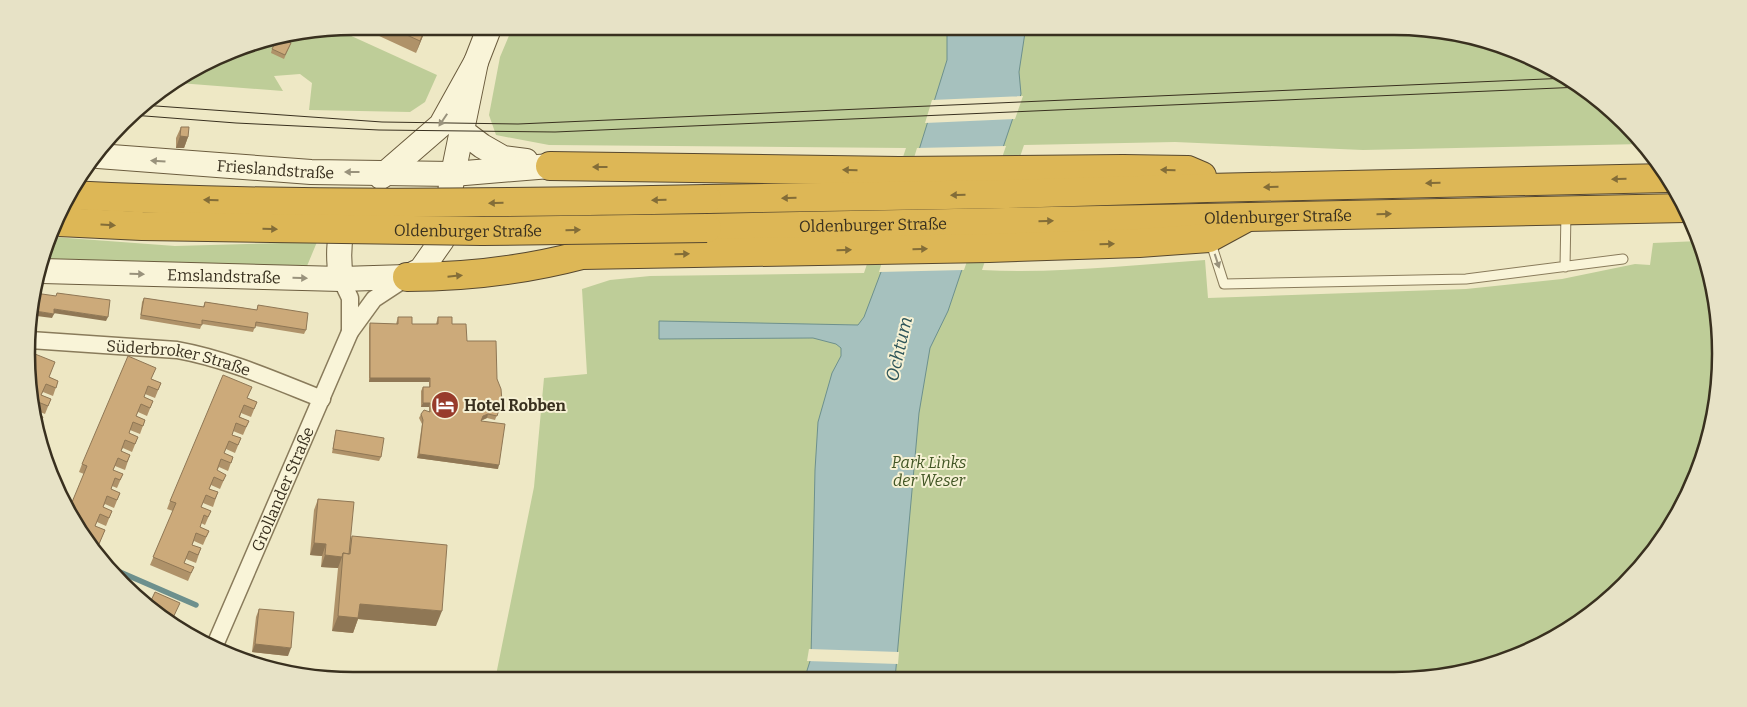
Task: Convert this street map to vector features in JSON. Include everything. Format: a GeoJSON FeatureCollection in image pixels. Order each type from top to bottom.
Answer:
{"type":"FeatureCollection","features":[{"type":"Feature","properties":{"kind":"highway"},"geometry":{"type":"LineString","coordinates":[[550,166],[894,183]]}},
{"type":"Feature","properties":{"kind":"highway","name":"Oldenburger Straße"},"geometry":{"type":"LineString","coordinates":[[77,195],[165,200],[488,203],[707,199],[894,183],[1011,182],[1231,188],[1659,178]]}},
{"type":"Feature","properties":{"kind":"highway","name":"Oldenburger Straße"},"geometry":{"type":"LineString","coordinates":[[64,222],[152,227],[482,232],[1676,208]]}},
{"type":"Feature","properties":{"kind":"highway"},"geometry":{"type":"LineString","coordinates":[[406,277],[449,277],[550,264],[582,255],[988,248],[1139,243],[1209,238],[1248,217]]}},
{"type":"Feature","properties":{"kind":"street"},"geometry":{"type":"LineString","coordinates":[[476,62],[486,35]]}},
{"type":"Feature","properties":{"kind":"street","name":"Grollander Straße"},"geometry":{"type":"LineString","coordinates":[[216,640],[350,332],[374,300],[406,277],[421,270],[442,240],[453,174],[476,62]]}},
{"type":"Feature","properties":{"kind":"street","name":"Grollander Straße"},"geometry":{"type":"LineString","coordinates":[[350,332],[350,298],[341,279],[339,246],[344,222],[368,188],[441,125],[476,62]]}},
{"type":"Feature","properties":{"kind":"street"},"geometry":{"type":"LineString","coordinates":[[462,131],[482,146],[503,158],[550,166]]}},
{"type":"Feature","properties":{"kind":"street","name":"Frieslandstraße"},"geometry":{"type":"LineString","coordinates":[[104,156],[311,172],[453,174],[550,166]]}},
{"type":"Feature","properties":{"kind":"street","name":"Emslandstraße"},"geometry":{"type":"LineString","coordinates":[[46,271],[341,279],[406,277]]}},
{"type":"Feature","properties":{"kind":"street","name":"Süderbroker Straße"},"geometry":{"type":"LineString","coordinates":[[36,340],[177,350],[195,353],[252,372],[322,399]]}},
{"type":"Feature","properties":{"kind":"lane"},"geometry":{"type":"LineString","coordinates":[[1565,267],[1566,211]]}},
{"type":"Feature","properties":{"kind":"lane"},"geometry":{"type":"LineString","coordinates":[[1209,238],[1224,284],[1466,279],[1623,259]]}},
{"type":"Feature","properties":{"kind":"green space"},"geometry":{"type":"Polygon","coordinates":[[[350,35],[437,75],[425,102],[410,112],[309,110],[312,83],[300,74],[274,76],[283,91],[186,84],[232,59],[271,46],[312,38],[350,35]]]}},
{"type":"Feature","properties":{"kind":"green space","name":"Park Links der Weser"},"geometry":{"type":"Polygon","coordinates":[[[509,35],[1394,35],[1456,41],[1496,52],[1534,68],[1570,89],[1604,114],[1634,144],[1363,150],[1175,142],[1024,145],[982,270],[1066,270],[1205,260],[1208,298],[1466,289],[1562,279],[1635,264],[1650,265],[1653,243],[1691,241],[1706,291],[1712,354],[1706,416],[1695,456],[1679,494],[1658,530],[1633,564],[1604,593],[1570,618],[1534,639],[1496,655],[1456,666],[1394,672],[497,672],[534,487],[544,378],[587,374],[582,289],[610,280],[650,276],[864,273],[906,148],[549,145],[496,135],[489,115],[500,57],[509,35]]]}},
{"type":"Feature","properties":{"kind":"green space"},"geometry":{"type":"Polygon","coordinates":[[[57,237],[175,246],[317,242],[307,266],[49,260],[57,237]]]}},
{"type":"Feature","properties":{"kind":"water","name":"Ochtum"},"geometry":{"type":"Polygon","coordinates":[[[947,35],[1025,35],[1019,72],[1021,94],[948,311],[930,348],[919,413],[896,672],[807,672],[811,658],[815,470],[818,422],[832,373],[841,356],[841,348],[836,344],[813,338],[659,339],[659,321],[858,325],[864,317],[881,272],[947,60],[947,35]]]}},
{"type":"Feature","properties":{"kind":"pier"},"geometry":{"type":"Polygon","coordinates":[[[1023,96],[1015,119],[925,123],[932,100],[1023,96]]]}},
{"type":"Feature","properties":{"kind":"pier"},"geometry":{"type":"Polygon","coordinates":[[[1006,146],[964,270],[879,272],[917,148],[1006,146]]]}},
{"type":"Feature","properties":{"kind":"pier"},"geometry":{"type":"Polygon","coordinates":[[[809,649],[899,652],[898,664],[807,661],[809,649]]]}},
{"type":"Feature","properties":{"kind":"building"},"geometry":{"type":"Polygon","coordinates":[[[407,35],[422,35],[420,41],[407,35]]]}},
{"type":"Feature","properties":{"kind":"building"},"geometry":{"type":"Polygon","coordinates":[[[288,42],[291,43],[285,55],[272,49],[274,45],[288,42]]]}},
{"type":"Feature","properties":{"kind":"building"},"geometry":{"type":"Polygon","coordinates":[[[181,127],[189,127],[188,137],[180,136],[181,127]]]}},
{"type":"Feature","properties":{"kind":"building"},"geometry":{"type":"Polygon","coordinates":[[[57,293],[110,300],[108,317],[54,309],[54,314],[38,311],[41,294],[56,296],[57,293]]]}},
{"type":"Feature","properties":{"kind":"building"},"geometry":{"type":"Polygon","coordinates":[[[144,298],[204,307],[205,302],[257,310],[258,305],[308,313],[306,330],[256,322],[255,328],[202,320],[202,325],[141,315],[144,298]]]}},
{"type":"Feature","properties":{"kind":"building"},"geometry":{"type":"Polygon","coordinates":[[[398,317],[412,317],[412,324],[438,324],[438,317],[452,317],[452,324],[466,324],[467,341],[496,341],[497,379],[501,389],[502,401],[497,416],[488,414],[483,416],[481,421],[505,424],[499,465],[419,454],[423,420],[421,414],[424,410],[430,412],[430,403],[423,403],[423,387],[430,387],[430,378],[370,378],[370,323],[398,324],[398,317]]]}},
{"type":"Feature","properties":{"kind":"building"},"geometry":{"type":"Polygon","coordinates":[[[35,354],[55,362],[49,377],[58,381],[56,388],[46,384],[41,395],[51,399],[48,406],[39,402],[35,354]]]}},
{"type":"Feature","properties":{"kind":"building"},"geometry":{"type":"Polygon","coordinates":[[[128,356],[156,368],[151,379],[161,383],[158,390],[148,386],[144,397],[153,401],[150,408],[141,404],[136,416],[145,420],[143,426],[133,422],[129,433],[138,437],[135,444],[125,440],[121,451],[130,455],[127,462],[118,458],[113,470],[123,474],[120,480],[115,478],[111,489],[120,493],[117,500],[107,496],[103,507],[112,511],[109,518],[100,514],[95,526],[105,530],[99,544],[72,502],[87,466],[82,464],[128,356]]]}},
{"type":"Feature","properties":{"kind":"building"},"geometry":{"type":"Polygon","coordinates":[[[223,375],[252,387],[247,398],[257,402],[254,409],[244,405],[239,417],[249,421],[246,427],[236,423],[232,435],[241,438],[238,445],[229,441],[224,453],[233,457],[231,463],[221,459],[217,470],[226,475],[223,481],[214,477],[209,489],[218,492],[215,499],[206,495],[201,507],[211,511],[208,517],[204,515],[200,527],[209,531],[206,537],[196,533],[192,545],[201,548],[198,555],[189,551],[184,563],[194,567],[191,573],[153,557],[176,503],[170,501],[223,375]]]}},
{"type":"Feature","properties":{"kind":"building"},"geometry":{"type":"Polygon","coordinates":[[[336,430],[384,438],[381,457],[333,449],[336,430]]]}},
{"type":"Feature","properties":{"kind":"building"},"geometry":{"type":"Polygon","coordinates":[[[318,499],[354,502],[349,554],[343,553],[342,557],[325,555],[326,544],[314,543],[318,499]]]}},
{"type":"Feature","properties":{"kind":"building"},"geometry":{"type":"Polygon","coordinates":[[[352,536],[447,545],[442,611],[360,604],[358,618],[338,616],[343,553],[350,554],[352,536]]]}},
{"type":"Feature","properties":{"kind":"building"},"geometry":{"type":"Polygon","coordinates":[[[155,592],[180,603],[174,616],[152,600],[155,592]]]}},
{"type":"Feature","properties":{"kind":"building"},"geometry":{"type":"Polygon","coordinates":[[[259,609],[294,612],[291,648],[255,644],[259,609]]]}},
{"type":"Feature","properties":{"kind":"waterway"},"geometry":{"type":"LineString","coordinates":[[123,573],[196,605]]}},
{"type":"Feature","properties":{"kind":"tram line"},"geometry":{"type":"LineString","coordinates":[[154,106],[382,122],[518,124],[1554,79]]}},
{"type":"Feature","properties":{"kind":"tram line"},"geometry":{"type":"LineString","coordinates":[[141,116],[236,123],[379,130],[555,132],[1568,88]]}},
{"type":"Feature","properties":{"kind":"place","name":"Hotel Robben"},"geometry":{"type":"Point","coordinates":[445,405]}}]}
